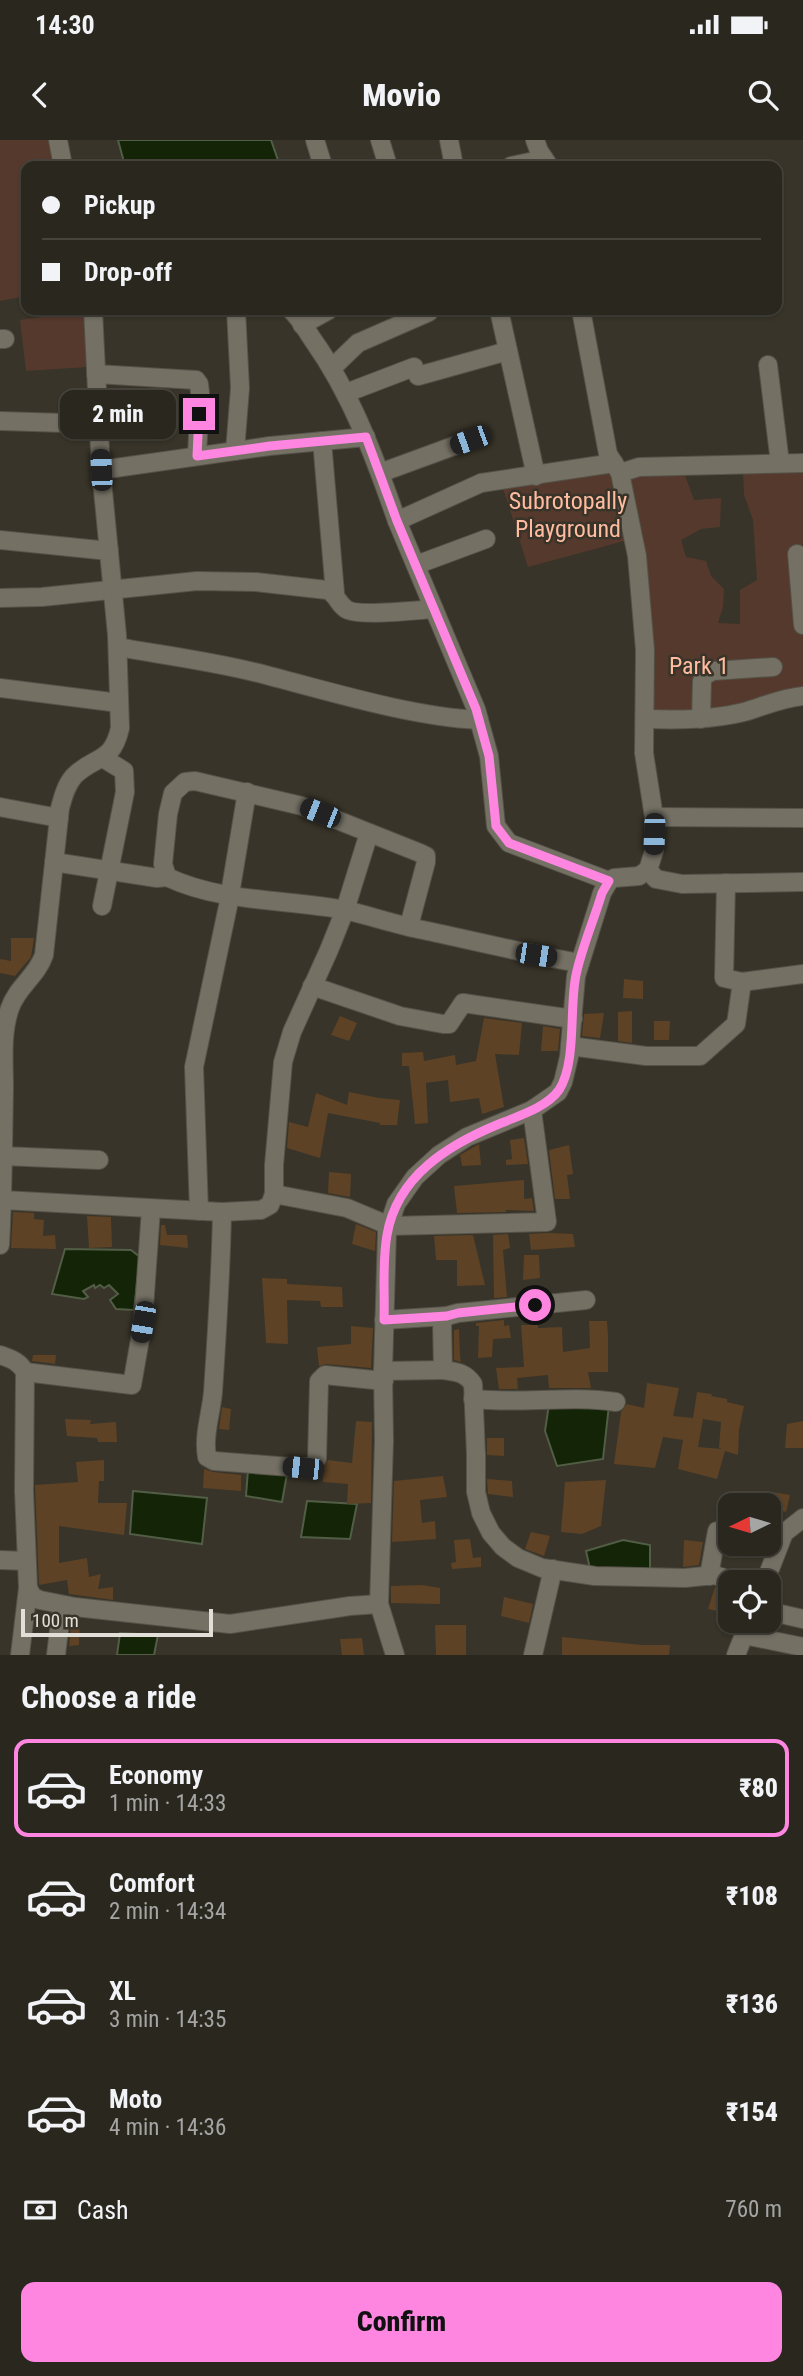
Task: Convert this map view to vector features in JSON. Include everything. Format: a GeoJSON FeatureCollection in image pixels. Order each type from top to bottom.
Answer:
{"type":"FeatureCollection","features":[{"type":"Feature","properties":{"kind":"street"},"geometry":{"type":"LineString","coordinates":[[58,140],[62,161]]}},
{"type":"Feature","properties":{"kind":"street"},"geometry":{"type":"LineString","coordinates":[[315,140],[321,161]]}},
{"type":"Feature","properties":{"kind":"street"},"geometry":{"type":"LineString","coordinates":[[380,140],[386,161]]}},
{"type":"Feature","properties":{"kind":"street"},"geometry":{"type":"LineString","coordinates":[[450,140],[453,161]]}},
{"type":"Feature","properties":{"kind":"street"},"geometry":{"type":"LineString","coordinates":[[521,161],[542,150]]}},
{"type":"Feature","properties":{"kind":"street"},"geometry":{"type":"LineString","coordinates":[[0,1245],[2,1055],[10,1006],[17,992],[40,967],[44,955],[59,818],[66,787],[74,776],[110,754],[120,728],[118,647],[101,470],[93,315]]}},
{"type":"Feature","properties":{"kind":"street"},"geometry":{"type":"LineString","coordinates":[[235,451],[240,388],[236,315]]}},
{"type":"Feature","properties":{"kind":"street"},"geometry":{"type":"LineString","coordinates":[[294,315],[332,368],[346,393],[479,720],[489,756],[496,826],[509,843],[609,881]]}},
{"type":"Feature","properties":{"kind":"street"},"geometry":{"type":"LineString","coordinates":[[302,325],[321,315]]}},
{"type":"Feature","properties":{"kind":"street"},"geometry":{"type":"LineString","coordinates":[[332,368],[358,343],[422,315]]}},
{"type":"Feature","properties":{"kind":"street"},"geometry":{"type":"LineString","coordinates":[[500,315],[536,476]]}},
{"type":"Feature","properties":{"kind":"street"},"geometry":{"type":"LineString","coordinates":[[395,1655],[379,1604],[387,1232],[396,1204],[415,1177],[439,1155],[467,1137],[532,1110],[558,1092],[563,1082],[570,1046],[576,976],[602,893],[614,877],[639,876],[648,870],[653,851],[654,817],[644,753],[646,650],[637,556],[617,468],[608,454],[582,315]]}},
{"type":"Feature","properties":{"kind":"street"},"geometry":{"type":"LineString","coordinates":[[346,393],[416,371],[508,351]]}},
{"type":"Feature","properties":{"kind":"street"},"geometry":{"type":"LineString","coordinates":[[768,365],[779,463]]}},
{"type":"Feature","properties":{"kind":"street"},"geometry":{"type":"LineString","coordinates":[[96,374],[196,380],[200,393],[197,456]]}},
{"type":"Feature","properties":{"kind":"street"},"geometry":{"type":"LineString","coordinates":[[0,421],[98,424]]}},
{"type":"Feature","properties":{"kind":"street"},"geometry":{"type":"LineString","coordinates":[[101,470],[235,451],[366,437]]}},
{"type":"Feature","properties":{"kind":"street"},"geometry":{"type":"LineString","coordinates":[[380,473],[470,440]]}},
{"type":"Feature","properties":{"kind":"street"},"geometry":{"type":"LineString","coordinates":[[322,441],[335,593],[341,604],[352,611],[434,609]]}},
{"type":"Feature","properties":{"kind":"street"},"geometry":{"type":"LineString","coordinates":[[397,521],[481,484],[536,476],[617,468],[803,463]]}},
{"type":"Feature","properties":{"kind":"street"},"geometry":{"type":"LineString","coordinates":[[416,565],[486,539]]}},
{"type":"Feature","properties":{"kind":"street"},"geometry":{"type":"LineString","coordinates":[[0,540],[109,551]]}},
{"type":"Feature","properties":{"kind":"street"},"geometry":{"type":"LineString","coordinates":[[797,554],[803,625]]}},
{"type":"Feature","properties":{"kind":"street"},"geometry":{"type":"LineString","coordinates":[[0,598],[42,597],[197,581],[256,582],[335,593]]}},
{"type":"Feature","properties":{"kind":"street"},"geometry":{"type":"LineString","coordinates":[[118,647],[251,671],[403,708],[479,720]]}},
{"type":"Feature","properties":{"kind":"street"},"geometry":{"type":"LineString","coordinates":[[701,719],[702,681],[705,675],[713,671],[773,667]]}},
{"type":"Feature","properties":{"kind":"street"},"geometry":{"type":"LineString","coordinates":[[0,688],[119,703]]}},
{"type":"Feature","properties":{"kind":"street"},"geometry":{"type":"LineString","coordinates":[[645,719],[701,719],[742,712],[803,696]]}},
{"type":"Feature","properties":{"kind":"street"},"geometry":{"type":"LineString","coordinates":[[102,906],[125,792],[124,771],[120,766],[103,758]]}},
{"type":"Feature","properties":{"kind":"street"},"geometry":{"type":"LineString","coordinates":[[167,877],[163,864],[173,793],[185,782],[195,781],[302,806],[426,856],[421,887],[409,926]]}},
{"type":"Feature","properties":{"kind":"street"},"geometry":{"type":"LineString","coordinates":[[199,1211],[194,1067],[247,792]]}},
{"type":"Feature","properties":{"kind":"street"},"geometry":{"type":"LineString","coordinates":[[0,807],[59,818]]}},
{"type":"Feature","properties":{"kind":"street"},"geometry":{"type":"LineString","coordinates":[[654,817],[803,818]]}},
{"type":"Feature","properties":{"kind":"street"},"geometry":{"type":"LineString","coordinates":[[2,1193],[151,1209],[222,1212],[261,1210],[270,1205],[274,1194],[282,1062],[292,1032],[345,910],[369,833]]}},
{"type":"Feature","properties":{"kind":"street"},"geometry":{"type":"LineString","coordinates":[[54,862],[157,878],[167,877],[229,895],[345,910],[536,955],[580,962]]}},
{"type":"Feature","properties":{"kind":"street"},"geometry":{"type":"LineString","coordinates":[[648,870],[656,879],[682,884],[803,882]]}},
{"type":"Feature","properties":{"kind":"street"},"geometry":{"type":"LineString","coordinates":[[726,883],[724,978],[742,982],[803,974]]}},
{"type":"Feature","properties":{"kind":"street"},"geometry":{"type":"LineString","coordinates":[[570,1046],[646,1056],[700,1056],[736,1024],[742,982]]}},
{"type":"Feature","properties":{"kind":"street"},"geometry":{"type":"LineString","coordinates":[[312,986],[400,1016],[443,1024],[449,1024],[463,1003],[573,1020]]}},
{"type":"Feature","properties":{"kind":"street"},"geometry":{"type":"LineString","coordinates":[[274,1194],[347,1208],[390,1226],[547,1222],[532,1110]]}},
{"type":"Feature","properties":{"kind":"street"},"geometry":{"type":"LineString","coordinates":[[3,1156],[99,1160]]}},
{"type":"Feature","properties":{"kind":"street"},"geometry":{"type":"LineString","coordinates":[[25,1372],[132,1385],[143,1322],[151,1209]]}},
{"type":"Feature","properties":{"kind":"street"},"geometry":{"type":"LineString","coordinates":[[222,1212],[212,1401],[205,1446],[207,1457],[214,1461],[303,1468],[313,1466],[317,1459],[318,1381],[325,1375],[384,1376],[443,1370],[460,1373],[468,1377],[472,1384],[476,1492],[481,1513],[491,1533],[503,1547],[518,1558],[542,1568],[595,1576],[718,1578]]}},
{"type":"Feature","properties":{"kind":"street"},"geometry":{"type":"LineString","coordinates":[[384,1320],[447,1316],[586,1300]]}},
{"type":"Feature","properties":{"kind":"street"},"geometry":{"type":"LineString","coordinates":[[443,1370],[441,1328],[447,1316]]}},
{"type":"Feature","properties":{"kind":"street"},"geometry":{"type":"LineString","coordinates":[[0,1355],[13,1359],[25,1372],[24,1491],[28,1588],[20,1655]]}},
{"type":"Feature","properties":{"kind":"street"},"geometry":{"type":"LineString","coordinates":[[473,1399],[499,1402],[578,1399],[616,1402]]}},
{"type":"Feature","properties":{"kind":"street"},"geometry":{"type":"LineString","coordinates":[[770,1570],[784,1533],[803,1518]]}},
{"type":"Feature","properties":{"kind":"street"},"geometry":{"type":"LineString","coordinates":[[709,1576],[718,1531]]}},
{"type":"Feature","properties":{"kind":"street"},"geometry":{"type":"LineString","coordinates":[[0,1560],[26,1561]]}},
{"type":"Feature","properties":{"kind":"street"},"geometry":{"type":"LineString","coordinates":[[533,1655],[553,1569]]}},
{"type":"Feature","properties":{"kind":"street"},"geometry":{"type":"LineString","coordinates":[[28,1588],[33,1597],[62,1605],[230,1624],[379,1604]]}},
{"type":"Feature","properties":{"kind":"street"},"geometry":{"type":"LineString","coordinates":[[56,1655],[62,1605]]}},
{"type":"Feature","properties":{"kind":"street"},"geometry":{"type":"LineString","coordinates":[[781,1614],[803,1619]]}},
{"type":"Feature","properties":{"kind":"street"},"geometry":{"type":"LineString","coordinates":[[736,1655],[745,1633]]}},
{"type":"Feature","properties":{"kind":"street"},"geometry":{"type":"LineString","coordinates":[[762,1633],[803,1647]]}},
{"type":"Feature","properties":{"kind":"green space"},"geometry":{"type":"Polygon","coordinates":[[[0,140],[52,140],[56,161],[21,161],[21,297],[0,301],[0,140]]]}},
{"type":"Feature","properties":{"kind":"green space"},"geometry":{"type":"Polygon","coordinates":[[[55,315],[83,315],[87,367],[26,371],[20,320],[55,315]]]}},
{"type":"Feature","properties":{"kind":"green space","name":"Subrotopally Playground"},"geometry":{"type":"Polygon","coordinates":[[[608,464],[624,541],[528,567],[503,488],[608,464]]]}},
{"type":"Feature","properties":{"kind":"green space","name":"Park 1"},"geometry":{"type":"Polygon","coordinates":[[[803,469],[803,691],[742,706],[651,715],[625,477],[683,470],[694,500],[721,498],[720,527],[701,529],[681,540],[686,557],[706,561],[711,576],[724,589],[723,607],[718,623],[740,624],[740,590],[757,580],[753,520],[744,495],[743,471],[803,469]]]}},
{"type":"Feature","properties":{"kind":"shaded area"},"geometry":{"type":"Polygon","coordinates":[[[118,140],[271,140],[278,161],[124,161],[118,140]]]}},
{"type":"Feature","properties":{"kind":"shaded area"},"geometry":{"type":"Polygon","coordinates":[[[65,1249],[131,1250],[140,1257],[134,1310],[116,1309],[110,1300],[118,1294],[109,1285],[95,1288],[94,1285],[83,1291],[88,1297],[84,1299],[52,1294],[65,1249]]]}},
{"type":"Feature","properties":{"kind":"shaded area"},"geometry":{"type":"Polygon","coordinates":[[[549,1404],[609,1405],[603,1459],[557,1466],[545,1431],[549,1404]]]}},
{"type":"Feature","properties":{"kind":"shaded area"},"geometry":{"type":"Polygon","coordinates":[[[248,1470],[287,1474],[282,1502],[246,1496],[248,1470]]]}},
{"type":"Feature","properties":{"kind":"shaded area"},"geometry":{"type":"Polygon","coordinates":[[[133,1491],[207,1498],[202,1544],[130,1534],[133,1491]]]}},
{"type":"Feature","properties":{"kind":"shaded area"},"geometry":{"type":"Polygon","coordinates":[[[307,1501],[357,1504],[350,1539],[301,1537],[307,1501]]]}},
{"type":"Feature","properties":{"kind":"shaded area"},"geometry":{"type":"Polygon","coordinates":[[[623,1540],[650,1545],[650,1572],[591,1573],[586,1551],[623,1540]]]}},
{"type":"Feature","properties":{"kind":"shaded area"},"geometry":{"type":"Polygon","coordinates":[[[120,1633],[158,1635],[154,1655],[117,1655],[120,1633]]]}},
{"type":"Feature","properties":{"kind":"building"},"geometry":{"type":"Polygon","coordinates":[[[11,938],[34,938],[31,957],[15,976],[0,973],[0,959],[11,961],[11,938]]]}},
{"type":"Feature","properties":{"kind":"building"},"geometry":{"type":"Polygon","coordinates":[[[624,979],[643,981],[643,999],[623,998],[624,979]]]}},
{"type":"Feature","properties":{"kind":"building"},"geometry":{"type":"Polygon","coordinates":[[[632,1011],[632,1043],[618,1041],[618,1012],[632,1011]]]}},
{"type":"Feature","properties":{"kind":"building"},"geometry":{"type":"Polygon","coordinates":[[[604,1013],[600,1038],[582,1036],[584,1014],[604,1013]]]}},
{"type":"Feature","properties":{"kind":"building"},"geometry":{"type":"Polygon","coordinates":[[[340,1016],[357,1023],[349,1041],[331,1035],[340,1016]]]}},
{"type":"Feature","properties":{"kind":"building"},"geometry":{"type":"Polygon","coordinates":[[[484,1018],[522,1023],[519,1055],[495,1054],[504,1107],[482,1114],[479,1098],[450,1102],[448,1080],[426,1083],[428,1123],[415,1124],[409,1066],[402,1066],[402,1053],[423,1052],[424,1061],[455,1055],[456,1065],[476,1061],[484,1018]]]}},
{"type":"Feature","properties":{"kind":"building"},"geometry":{"type":"Polygon","coordinates":[[[654,1021],[670,1021],[669,1040],[654,1040],[654,1021]]]}},
{"type":"Feature","properties":{"kind":"building"},"geometry":{"type":"Polygon","coordinates":[[[543,1026],[560,1029],[558,1051],[541,1051],[543,1026]]]}},
{"type":"Feature","properties":{"kind":"building"},"geometry":{"type":"Polygon","coordinates":[[[349,1092],[400,1100],[397,1125],[380,1125],[328,1113],[320,1158],[287,1148],[289,1122],[308,1127],[316,1093],[347,1105],[349,1092]]]}},
{"type":"Feature","properties":{"kind":"building"},"geometry":{"type":"Polygon","coordinates":[[[524,1138],[528,1164],[506,1165],[506,1160],[512,1159],[510,1140],[524,1138]]]}},
{"type":"Feature","properties":{"kind":"building"},"geometry":{"type":"Polygon","coordinates":[[[479,1144],[481,1165],[462,1166],[460,1155],[479,1144]]]}},
{"type":"Feature","properties":{"kind":"building"},"geometry":{"type":"Polygon","coordinates":[[[569,1145],[573,1174],[567,1175],[570,1199],[555,1199],[549,1150],[569,1145]]]}},
{"type":"Feature","properties":{"kind":"building"},"geometry":{"type":"Polygon","coordinates":[[[329,1172],[351,1174],[350,1197],[328,1193],[329,1172]]]}},
{"type":"Feature","properties":{"kind":"building"},"geometry":{"type":"Polygon","coordinates":[[[524,1180],[524,1199],[532,1198],[534,1211],[457,1213],[454,1186],[524,1180]]]}},
{"type":"Feature","properties":{"kind":"building"},"geometry":{"type":"Polygon","coordinates":[[[13,1212],[34,1213],[34,1219],[44,1220],[43,1236],[55,1235],[56,1249],[11,1248],[13,1212]]]}},
{"type":"Feature","properties":{"kind":"building"},"geometry":{"type":"Polygon","coordinates":[[[87,1216],[111,1217],[112,1247],[89,1248],[87,1216]]]}},
{"type":"Feature","properties":{"kind":"building"},"geometry":{"type":"Polygon","coordinates":[[[356,1224],[376,1232],[375,1251],[352,1244],[356,1224]]]}},
{"type":"Feature","properties":{"kind":"building"},"geometry":{"type":"Polygon","coordinates":[[[161,1225],[165,1225],[167,1235],[187,1235],[188,1248],[160,1245],[161,1225]]]}},
{"type":"Feature","properties":{"kind":"building"},"geometry":{"type":"Polygon","coordinates":[[[508,1234],[510,1248],[503,1250],[507,1297],[494,1298],[493,1235],[508,1234]]]}},
{"type":"Feature","properties":{"kind":"building"},"geometry":{"type":"Polygon","coordinates":[[[529,1234],[573,1234],[575,1247],[531,1250],[529,1234]]]}},
{"type":"Feature","properties":{"kind":"building"},"geometry":{"type":"Polygon","coordinates":[[[473,1235],[485,1285],[457,1286],[457,1260],[436,1260],[434,1236],[473,1235]]]}},
{"type":"Feature","properties":{"kind":"building"},"geometry":{"type":"Polygon","coordinates":[[[524,1255],[539,1255],[540,1278],[523,1280],[524,1255]]]}},
{"type":"Feature","properties":{"kind":"building"},"geometry":{"type":"Polygon","coordinates":[[[262,1278],[287,1279],[287,1284],[342,1287],[343,1307],[321,1307],[320,1301],[287,1300],[288,1344],[266,1343],[262,1278]]]}},
{"type":"Feature","properties":{"kind":"building"},"geometry":{"type":"Polygon","coordinates":[[[504,1320],[504,1326],[509,1325],[511,1338],[493,1339],[492,1357],[478,1358],[479,1326],[476,1326],[476,1323],[504,1320]]]}},
{"type":"Feature","properties":{"kind":"building"},"geometry":{"type":"Polygon","coordinates":[[[589,1321],[607,1321],[608,1336],[608,1372],[588,1372],[591,1388],[549,1388],[548,1375],[517,1378],[518,1389],[499,1389],[496,1368],[524,1367],[521,1325],[538,1325],[538,1328],[562,1327],[563,1352],[590,1348],[589,1321]]]}},
{"type":"Feature","properties":{"kind":"building"},"geometry":{"type":"Polygon","coordinates":[[[351,1326],[373,1328],[371,1368],[326,1364],[319,1366],[317,1347],[351,1344],[351,1326]]]}},
{"type":"Feature","properties":{"kind":"building"},"geometry":{"type":"Polygon","coordinates":[[[459,1329],[461,1362],[454,1360],[454,1330],[459,1329]]]}},
{"type":"Feature","properties":{"kind":"building"},"geometry":{"type":"Polygon","coordinates":[[[33,1355],[56,1355],[55,1364],[32,1361],[33,1355]]]}},
{"type":"Feature","properties":{"kind":"building"},"geometry":{"type":"Polygon","coordinates":[[[647,1383],[679,1388],[673,1416],[693,1418],[697,1392],[712,1394],[711,1396],[744,1406],[738,1455],[725,1451],[717,1479],[678,1469],[683,1440],[663,1437],[655,1468],[614,1464],[621,1412],[627,1404],[644,1408],[647,1383]],[[703,1419],[698,1447],[722,1449],[719,1448],[721,1422],[703,1419]]]}},
{"type":"Feature","properties":{"kind":"building"},"geometry":{"type":"Polygon","coordinates":[[[222,1407],[231,1409],[229,1430],[219,1429],[222,1407]]]}},
{"type":"Feature","properties":{"kind":"building"},"geometry":{"type":"Polygon","coordinates":[[[65,1419],[91,1420],[90,1424],[116,1422],[117,1442],[98,1442],[97,1438],[67,1436],[65,1419]]]}},
{"type":"Feature","properties":{"kind":"building"},"geometry":{"type":"Polygon","coordinates":[[[356,1421],[372,1422],[371,1503],[347,1504],[348,1484],[323,1482],[323,1471],[328,1460],[352,1463],[356,1421]]]}},
{"type":"Feature","properties":{"kind":"building"},"geometry":{"type":"Polygon","coordinates":[[[803,1421],[803,1448],[785,1448],[787,1424],[803,1421]]]}},
{"type":"Feature","properties":{"kind":"building"},"geometry":{"type":"Polygon","coordinates":[[[487,1438],[504,1438],[504,1456],[487,1455],[487,1438]]]}},
{"type":"Feature","properties":{"kind":"building"},"geometry":{"type":"Polygon","coordinates":[[[104,1460],[104,1481],[99,1481],[98,1503],[127,1503],[124,1535],[59,1526],[59,1563],[87,1558],[89,1577],[101,1574],[98,1589],[113,1587],[113,1600],[69,1594],[67,1580],[39,1585],[35,1485],[78,1482],[76,1462],[104,1460]]]}},
{"type":"Feature","properties":{"kind":"building"},"geometry":{"type":"Polygon","coordinates":[[[204,1469],[241,1475],[241,1491],[203,1488],[204,1469]]]}},
{"type":"Feature","properties":{"kind":"building"},"geometry":{"type":"Polygon","coordinates":[[[443,1476],[447,1497],[420,1500],[422,1523],[435,1521],[436,1539],[392,1542],[394,1481],[443,1476]]]}},
{"type":"Feature","properties":{"kind":"building"},"geometry":{"type":"Polygon","coordinates":[[[487,1479],[512,1481],[513,1497],[488,1494],[487,1479]]]}},
{"type":"Feature","properties":{"kind":"building"},"geometry":{"type":"Polygon","coordinates":[[[606,1480],[601,1526],[582,1534],[561,1532],[565,1482],[606,1480]]]}},
{"type":"Feature","properties":{"kind":"building"},"geometry":{"type":"Polygon","coordinates":[[[781,1494],[790,1495],[786,1512],[781,1510],[781,1494]]]}},
{"type":"Feature","properties":{"kind":"building"},"geometry":{"type":"Polygon","coordinates":[[[531,1532],[550,1536],[544,1556],[525,1549],[531,1532]]]}},
{"type":"Feature","properties":{"kind":"building"},"geometry":{"type":"Polygon","coordinates":[[[470,1539],[473,1558],[481,1557],[481,1567],[452,1569],[451,1563],[456,1562],[454,1540],[470,1539]]]}},
{"type":"Feature","properties":{"kind":"building"},"geometry":{"type":"Polygon","coordinates":[[[684,1540],[703,1542],[699,1565],[683,1567],[684,1540]]]}},
{"type":"Feature","properties":{"kind":"building"},"geometry":{"type":"Polygon","coordinates":[[[422,1585],[440,1588],[440,1604],[391,1603],[391,1586],[422,1585]]]}},
{"type":"Feature","properties":{"kind":"building"},"geometry":{"type":"Polygon","coordinates":[[[715,1587],[718,1588],[718,1611],[708,1609],[715,1587]]]}},
{"type":"Feature","properties":{"kind":"building"},"geometry":{"type":"Polygon","coordinates":[[[504,1597],[533,1604],[529,1623],[501,1616],[504,1597]]]}},
{"type":"Feature","properties":{"kind":"building"},"geometry":{"type":"Polygon","coordinates":[[[72,1618],[80,1619],[79,1645],[69,1646],[72,1618]]]}},
{"type":"Feature","properties":{"kind":"building"},"geometry":{"type":"Polygon","coordinates":[[[435,1625],[466,1625],[466,1655],[436,1655],[435,1625]]]}},
{"type":"Feature","properties":{"kind":"building"},"geometry":{"type":"Polygon","coordinates":[[[562,1637],[670,1645],[669,1655],[562,1655],[562,1637]]]}},
{"type":"Feature","properties":{"kind":"building"},"geometry":{"type":"Polygon","coordinates":[[[362,1638],[364,1655],[342,1655],[340,1639],[362,1638]]]}},
{"type":"Feature","properties":{"kind":"route"},"geometry":{"type":"LineString","coordinates":[[199,414],[197,456],[366,437],[397,521],[476,709],[489,756],[496,826],[509,843],[609,881],[602,893],[576,976],[569,1057],[558,1092],[532,1110],[467,1137],[439,1155],[415,1177],[396,1204],[387,1232],[384,1320],[447,1316],[535,1305]]}}]}
